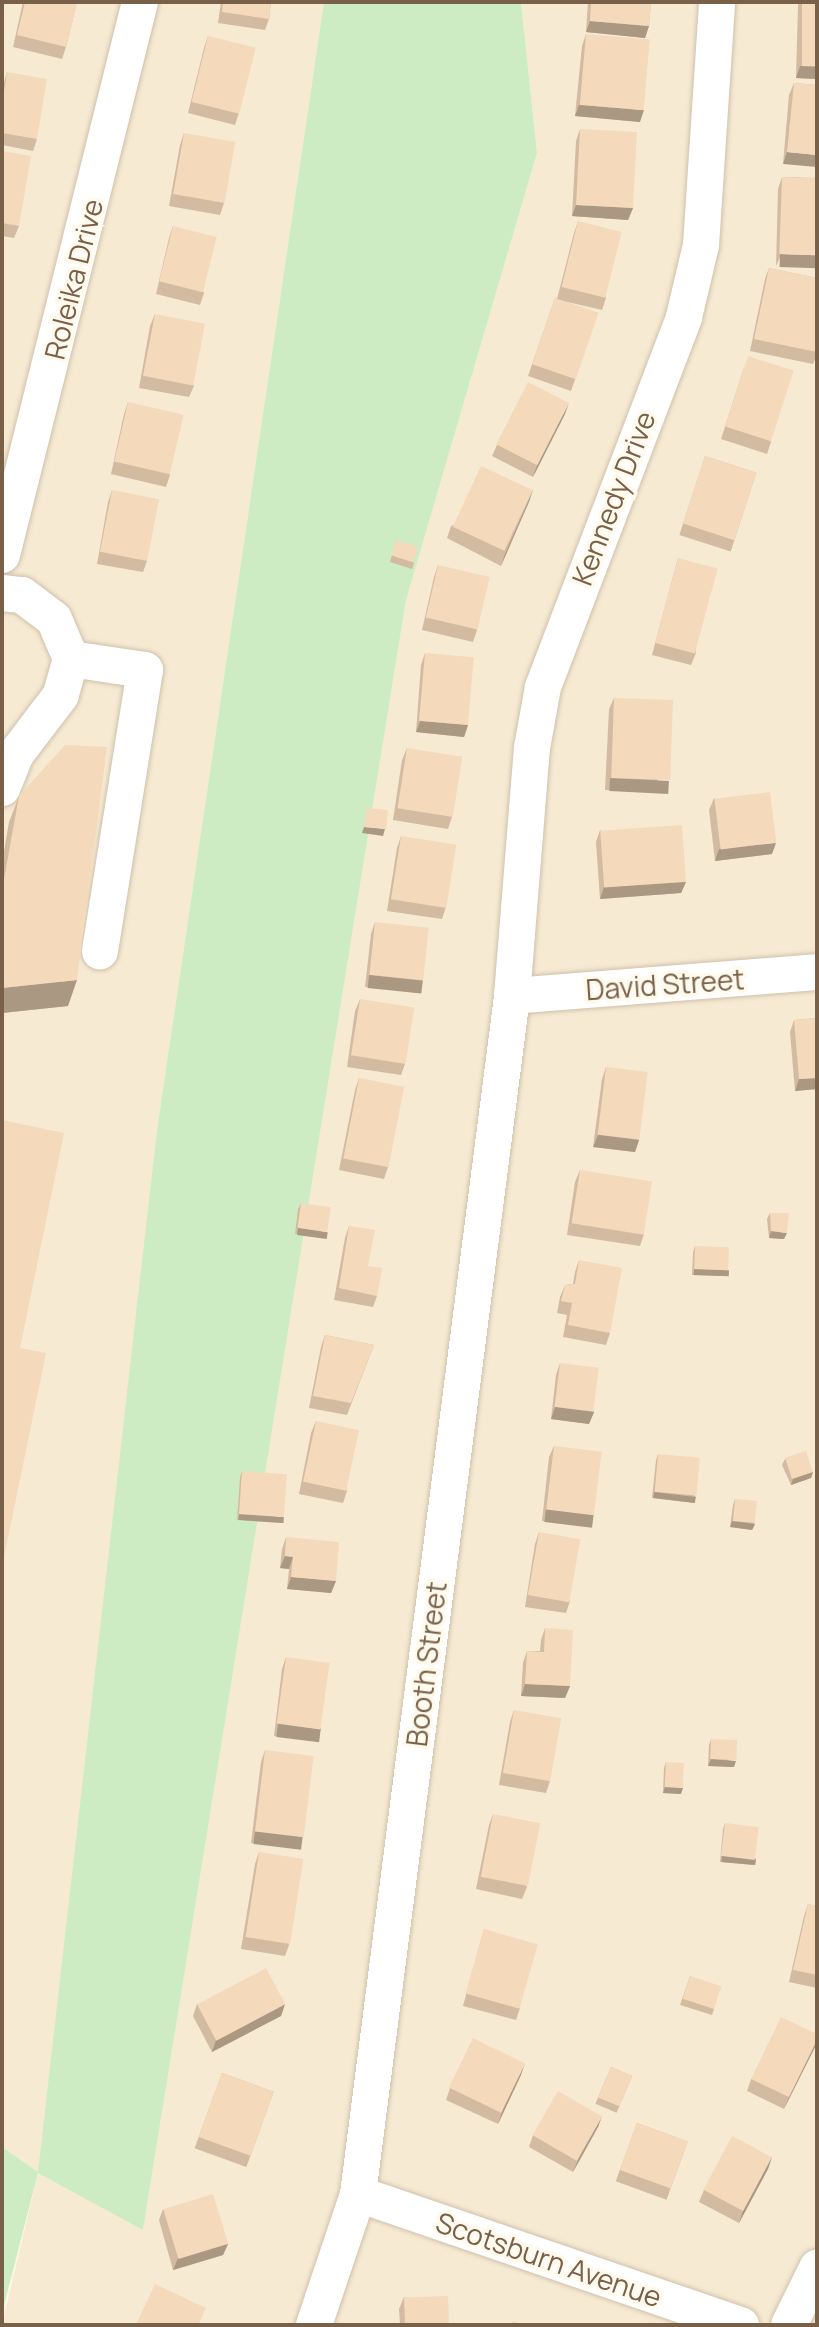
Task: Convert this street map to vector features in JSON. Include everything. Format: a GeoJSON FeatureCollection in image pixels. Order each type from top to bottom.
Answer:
{"type":"FeatureCollection","features":[{"type":"Feature","properties":{"kind":"street","name":"Roleika Drive"},"geometry":{"type":"LineString","coordinates":[[2,555],[15,458],[140,2]]}},
{"type":"Feature","properties":{"kind":"street","name":"Kennedy Drive"},"geometry":{"type":"LineString","coordinates":[[512,996],[543,687],[684,317],[701,245],[717,2]]}},
{"type":"Feature","properties":{"kind":"street"},"geometry":{"type":"LineString","coordinates":[[2,593],[22,595],[54,619],[71,659],[61,695],[16,754],[2,788]]}},
{"type":"Feature","properties":{"kind":"street"},"geometry":{"type":"LineString","coordinates":[[71,659],[145,670],[100,951]]}},
{"type":"Feature","properties":{"kind":"street","name":"David Street"},"geometry":{"type":"LineString","coordinates":[[512,996],[817,972]]}},
{"type":"Feature","properties":{"kind":"street","name":"Booth Street"},"geometry":{"type":"LineString","coordinates":[[314,2325],[358,2194],[512,996]]}},
{"type":"Feature","properties":{"kind":"street","name":"Scotsburn Avenue"},"geometry":{"type":"LineString","coordinates":[[358,2194],[741,2325]]}},
{"type":"Feature","properties":{"kind":"street"},"geometry":{"type":"LineString","coordinates":[[789,2325],[817,2268]]}},
{"type":"Feature","properties":{"kind":"shaded area"},"geometry":{"type":"Polygon","coordinates":[[[2,2],[324,2],[157,1130],[119,1485],[143,2230],[406,600],[537,153],[521,2],[817,2],[817,2325],[2,2325],[38,2173],[2,2147],[2,2]]]}},
{"type":"Feature","properties":{"kind":"green space"},"geometry":{"type":"Polygon","coordinates":[[[324,2],[521,2],[537,153],[406,600],[143,2230],[38,2173],[2,2313],[2,2147],[38,2172],[157,1130],[324,2]]]}},
{"type":"Feature","properties":{"kind":"building"},"geometry":{"type":"Polygon","coordinates":[[[25,2],[77,2],[66,47],[17,35],[25,2]]]}},
{"type":"Feature","properties":{"kind":"building"},"geometry":{"type":"Polygon","coordinates":[[[223,2],[271,2],[269,19],[222,12],[223,2]]]}},
{"type":"Feature","properties":{"kind":"building"},"geometry":{"type":"Polygon","coordinates":[[[591,2],[651,2],[649,26],[590,21],[591,2]]]}},
{"type":"Feature","properties":{"kind":"building"},"geometry":{"type":"Polygon","coordinates":[[[802,2],[817,2],[817,66],[802,66],[802,2]]]}},
{"type":"Feature","properties":{"kind":"building"},"geometry":{"type":"Polygon","coordinates":[[[586,34],[650,40],[644,110],[580,105],[586,34]]]}},
{"type":"Feature","properties":{"kind":"building"},"geometry":{"type":"Polygon","coordinates":[[[208,36],[256,48],[239,114],[192,102],[208,36]]]}},
{"type":"Feature","properties":{"kind":"building"},"geometry":{"type":"Polygon","coordinates":[[[7,72],[47,79],[37,139],[2,133],[7,72]]]}},
{"type":"Feature","properties":{"kind":"building"},"geometry":{"type":"Polygon","coordinates":[[[794,83],[817,85],[817,155],[787,152],[794,83]]]}},
{"type":"Feature","properties":{"kind":"building"},"geometry":{"type":"Polygon","coordinates":[[[580,129],[637,132],[633,208],[576,205],[580,129]]]}},
{"type":"Feature","properties":{"kind":"building"},"geometry":{"type":"Polygon","coordinates":[[[184,133],[235,142],[224,203],[173,194],[184,133]]]}},
{"type":"Feature","properties":{"kind":"building"},"geometry":{"type":"Polygon","coordinates":[[[2,151],[31,156],[19,226],[2,223],[2,151]]]}},
{"type":"Feature","properties":{"kind":"building"},"geometry":{"type":"Polygon","coordinates":[[[782,177],[817,178],[814,255],[779,254],[782,177]]]}},
{"type":"Feature","properties":{"kind":"building"},"geometry":{"type":"Polygon","coordinates":[[[578,221],[622,232],[605,298],[562,287],[578,221]]]}},
{"type":"Feature","properties":{"kind":"building"},"geometry":{"type":"Polygon","coordinates":[[[173,226],[217,237],[203,292],[159,281],[173,226]]]}},
{"type":"Feature","properties":{"kind":"building"},"geometry":{"type":"Polygon","coordinates":[[[769,268],[817,278],[817,352],[754,339],[769,268]]]}},
{"type":"Feature","properties":{"kind":"building"},"geometry":{"type":"Polygon","coordinates":[[[555,298],[598,313],[576,379],[532,364],[555,298]]]}},
{"type":"Feature","properties":{"kind":"building"},"geometry":{"type":"Polygon","coordinates":[[[155,314],[205,324],[193,386],[143,376],[155,314]]]}},
{"type":"Feature","properties":{"kind":"building"},"geometry":{"type":"Polygon","coordinates":[[[748,356],[794,371],[771,441],[725,426],[748,356]]]}},
{"type":"Feature","properties":{"kind":"building"},"geometry":{"type":"Polygon","coordinates":[[[528,382],[569,403],[537,465],[496,444],[528,382]]]}},
{"type":"Feature","properties":{"kind":"building"},"geometry":{"type":"Polygon","coordinates":[[[128,402],[184,415],[170,474],[114,461],[128,402]]]}},
{"type":"Feature","properties":{"kind":"building"},"geometry":{"type":"Polygon","coordinates":[[[705,456],[756,473],[734,540],[683,524],[705,456]]]}},
{"type":"Feature","properties":{"kind":"building"},"geometry":{"type":"Polygon","coordinates":[[[481,466],[533,490],[504,551],[453,527],[481,466]]]}},
{"type":"Feature","properties":{"kind":"building"},"geometry":{"type":"Polygon","coordinates":[[[112,490],[159,499],[147,561],[100,552],[112,490]]]}},
{"type":"Feature","properties":{"kind":"building"},"geometry":{"type":"Polygon","coordinates":[[[396,540],[418,547],[413,562],[391,555],[396,540]]]}},
{"type":"Feature","properties":{"kind":"building"},"geometry":{"type":"Polygon","coordinates":[[[678,558],[718,569],[695,654],[655,643],[678,558]]]}},
{"type":"Feature","properties":{"kind":"building"},"geometry":{"type":"Polygon","coordinates":[[[438,565],[490,577],[477,630],[426,618],[438,565]]]}},
{"type":"Feature","properties":{"kind":"building"},"geometry":{"type":"Polygon","coordinates":[[[425,653],[474,657],[468,725],[419,721],[425,653]]]}},
{"type":"Feature","properties":{"kind":"building"},"geometry":{"type":"Polygon","coordinates":[[[614,698],[673,700],[670,780],[611,778],[614,698]]]}},
{"type":"Feature","properties":{"kind":"building"},"geometry":{"type":"Polygon","coordinates":[[[65,745],[107,747],[77,980],[2,988],[2,890],[19,796],[65,745]]]}},
{"type":"Feature","properties":{"kind":"building"},"geometry":{"type":"Polygon","coordinates":[[[407,748],[462,757],[453,817],[397,808],[407,748]]]}},
{"type":"Feature","properties":{"kind":"building"},"geometry":{"type":"Polygon","coordinates":[[[770,792],[776,843],[721,849],[714,799],[770,792]]]}},
{"type":"Feature","properties":{"kind":"building"},"geometry":{"type":"Polygon","coordinates":[[[366,808],[388,810],[386,829],[364,827],[366,808]]]}},
{"type":"Feature","properties":{"kind":"building"},"geometry":{"type":"Polygon","coordinates":[[[682,825],[686,882],[604,888],[600,831],[682,825]]]}},
{"type":"Feature","properties":{"kind":"building"},"geometry":{"type":"Polygon","coordinates":[[[401,836],[456,845],[446,908],[391,899],[401,836]]]}},
{"type":"Feature","properties":{"kind":"building"},"geometry":{"type":"Polygon","coordinates":[[[375,922],[429,928],[423,980],[369,975],[375,922]]]}},
{"type":"Feature","properties":{"kind":"building"},"geometry":{"type":"Polygon","coordinates":[[[360,999],[414,1008],[405,1064],[351,1055],[360,999]]]}},
{"type":"Feature","properties":{"kind":"building"},"geometry":{"type":"Polygon","coordinates":[[[817,1018],[817,1078],[799,1079],[794,1020],[817,1018]]]}},
{"type":"Feature","properties":{"kind":"building"},"geometry":{"type":"Polygon","coordinates":[[[606,1067],[648,1072],[639,1140],[598,1134],[606,1067]]]}},
{"type":"Feature","properties":{"kind":"building"},"geometry":{"type":"Polygon","coordinates":[[[359,1078],[404,1087],[389,1167],[343,1158],[359,1078]]]}},
{"type":"Feature","properties":{"kind":"building"},"geometry":{"type":"Polygon","coordinates":[[[2,1120],[64,1133],[20,1348],[46,1353],[2,1567],[2,1120]]]}},
{"type":"Feature","properties":{"kind":"building"},"geometry":{"type":"Polygon","coordinates":[[[580,1170],[652,1181],[644,1235],[572,1223],[580,1170]]]}},
{"type":"Feature","properties":{"kind":"building"},"geometry":{"type":"Polygon","coordinates":[[[301,1203],[331,1207],[327,1232],[298,1228],[301,1203]]]}},
{"type":"Feature","properties":{"kind":"building"},"geometry":{"type":"Polygon","coordinates":[[[770,1213],[789,1213],[787,1233],[771,1231],[770,1213]]]}},
{"type":"Feature","properties":{"kind":"building"},"geometry":{"type":"Polygon","coordinates":[[[349,1226],[375,1230],[368,1266],[382,1268],[377,1296],[339,1288],[349,1226]]]}},
{"type":"Feature","properties":{"kind":"building"},"geometry":{"type":"Polygon","coordinates":[[[695,1246],[729,1247],[728,1270],[694,1269],[695,1246]]]}},
{"type":"Feature","properties":{"kind":"building"},"geometry":{"type":"Polygon","coordinates":[[[579,1260],[622,1268],[610,1333],[568,1325],[572,1303],[561,1301],[565,1285],[575,1284],[579,1260]]]}},
{"type":"Feature","properties":{"kind":"building"},"geometry":{"type":"Polygon","coordinates":[[[325,1335],[374,1345],[351,1403],[313,1396],[325,1335]]]}},
{"type":"Feature","properties":{"kind":"building"},"geometry":{"type":"Polygon","coordinates":[[[560,1363],[599,1368],[593,1411],[555,1407],[560,1363]]]}},
{"type":"Feature","properties":{"kind":"building"},"geometry":{"type":"Polygon","coordinates":[[[316,1421],[359,1430],[346,1491],[303,1482],[316,1421]]]}},
{"type":"Feature","properties":{"kind":"building"},"geometry":{"type":"Polygon","coordinates":[[[554,1446],[602,1452],[594,1515],[546,1510],[554,1446]]]}},
{"type":"Feature","properties":{"kind":"building"},"geometry":{"type":"Polygon","coordinates":[[[806,1451],[813,1472],[792,1479],[785,1458],[806,1451]]]}},
{"type":"Feature","properties":{"kind":"building"},"geometry":{"type":"Polygon","coordinates":[[[658,1454],[700,1458],[697,1496],[655,1492],[658,1454]]]}},
{"type":"Feature","properties":{"kind":"building"},"geometry":{"type":"Polygon","coordinates":[[[242,1471],[287,1474],[284,1517],[239,1514],[242,1471]]]}},
{"type":"Feature","properties":{"kind":"building"},"geometry":{"type":"Polygon","coordinates":[[[735,1499],[757,1501],[755,1523],[733,1521],[735,1499]]]}},
{"type":"Feature","properties":{"kind":"building"},"geometry":{"type":"Polygon","coordinates":[[[539,1532],[580,1539],[569,1602],[528,1595],[539,1532]]]}},
{"type":"Feature","properties":{"kind":"building"},"geometry":{"type":"Polygon","coordinates":[[[286,1537],[339,1542],[336,1581],[291,1577],[293,1557],[285,1556],[286,1537]]]}},
{"type":"Feature","properties":{"kind":"building"},"geometry":{"type":"Polygon","coordinates":[[[545,1628],[573,1630],[570,1686],[525,1684],[527,1651],[544,1652],[545,1628]]]}},
{"type":"Feature","properties":{"kind":"building"},"geometry":{"type":"Polygon","coordinates":[[[286,1657],[330,1663],[320,1729],[277,1723],[286,1657]]]}},
{"type":"Feature","properties":{"kind":"building"},"geometry":{"type":"Polygon","coordinates":[[[514,1710],[561,1718],[550,1781],[503,1773],[514,1710]]]}},
{"type":"Feature","properties":{"kind":"building"},"geometry":{"type":"Polygon","coordinates":[[[711,1739],[737,1740],[736,1760],[710,1759],[711,1739]]]}},
{"type":"Feature","properties":{"kind":"building"},"geometry":{"type":"Polygon","coordinates":[[[265,1750],[314,1756],[304,1837],[255,1831],[265,1750]]]}},
{"type":"Feature","properties":{"kind":"building"},"geometry":{"type":"Polygon","coordinates":[[[666,1762],[684,1763],[683,1788],[665,1787],[666,1762]]]}},
{"type":"Feature","properties":{"kind":"building"},"geometry":{"type":"Polygon","coordinates":[[[493,1814],[540,1823],[528,1886],[481,1877],[493,1814]]]}},
{"type":"Feature","properties":{"kind":"building"},"geometry":{"type":"Polygon","coordinates":[[[725,1823],[759,1827],[755,1860],[721,1856],[725,1823]]]}},
{"type":"Feature","properties":{"kind":"building"},"geometry":{"type":"Polygon","coordinates":[[[259,1852],[303,1859],[290,1944],[246,1937],[259,1852]]]}},
{"type":"Feature","properties":{"kind":"building"},"geometry":{"type":"Polygon","coordinates":[[[808,1904],[817,1906],[817,1975],[793,1970],[808,1904]]]}},
{"type":"Feature","properties":{"kind":"building"},"geometry":{"type":"Polygon","coordinates":[[[484,1929],[538,1944],[519,2009],[466,1993],[484,1929]]]}},
{"type":"Feature","properties":{"kind":"building"},"geometry":{"type":"Polygon","coordinates":[[[266,1968],[285,2004],[216,2041],[197,2005],[266,1968]]]}},
{"type":"Feature","properties":{"kind":"building"},"geometry":{"type":"Polygon","coordinates":[[[690,1976],[721,1986],[714,2009],[683,1999],[690,1976]]]}},
{"type":"Feature","properties":{"kind":"building"},"geometry":{"type":"Polygon","coordinates":[[[781,2017],[817,2034],[817,2040],[789,2097],[751,2079],[781,2017]]]}},
{"type":"Feature","properties":{"kind":"building"},"geometry":{"type":"Polygon","coordinates":[[[473,2038],[525,2063],[501,2113],[449,2087],[473,2038]]]}},
{"type":"Feature","properties":{"kind":"building"},"geometry":{"type":"Polygon","coordinates":[[[611,2067],[632,2076],[619,2106],[598,2097],[611,2067]]]}},
{"type":"Feature","properties":{"kind":"building"},"geometry":{"type":"Polygon","coordinates":[[[222,2073],[274,2092],[250,2156],[199,2137],[222,2073]]]}},
{"type":"Feature","properties":{"kind":"building"},"geometry":{"type":"Polygon","coordinates":[[[558,2091],[602,2116],[577,2161],[533,2135],[558,2091]]]}},
{"type":"Feature","properties":{"kind":"building"},"geometry":{"type":"Polygon","coordinates":[[[637,2123],[688,2141],[671,2188],[620,2170],[637,2123]]]}},
{"type":"Feature","properties":{"kind":"building"},"geometry":{"type":"Polygon","coordinates":[[[732,2136],[772,2157],[743,2211],[703,2190],[732,2136]]]}},
{"type":"Feature","properties":{"kind":"building"},"geometry":{"type":"Polygon","coordinates":[[[213,2194],[228,2244],[178,2259],[163,2209],[213,2194]]]}},
{"type":"Feature","properties":{"kind":"building"},"geometry":{"type":"Polygon","coordinates":[[[155,2284],[206,2308],[198,2325],[136,2325],[155,2284]]]}},
{"type":"Feature","properties":{"kind":"building"},"geometry":{"type":"Polygon","coordinates":[[[448,2296],[449,2325],[405,2325],[404,2298],[448,2296]]]}}]}
